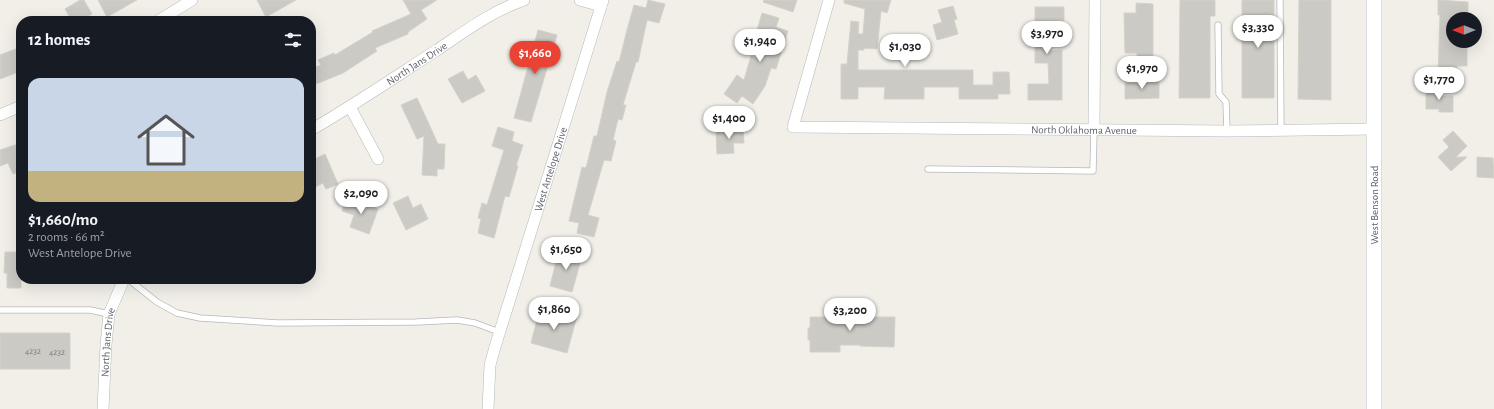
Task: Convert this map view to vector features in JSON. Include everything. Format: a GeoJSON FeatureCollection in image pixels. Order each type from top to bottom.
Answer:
{"type":"FeatureCollection","features":[{"type":"Feature","properties":{"kind":"main road","name":"West Benson Road"},"geometry":{"type":"LineString","coordinates":[[1374,0],[1374,409]]}},
{"type":"Feature","properties":{"kind":"street"},"geometry":{"type":"LineString","coordinates":[[166,16],[192,0]]}},
{"type":"Feature","properties":{"kind":"street","name":"North Jans Drive"},"geometry":{"type":"LineString","coordinates":[[316,127],[350,107],[470,28],[494,14],[524,0]]}},
{"type":"Feature","properties":{"kind":"street"},"geometry":{"type":"LineString","coordinates":[[580,0],[602,3]]}},
{"type":"Feature","properties":{"kind":"street","name":"North Oklahoma Avenue"},"geometry":{"type":"LineString","coordinates":[[829,0],[793,127],[1227,131],[1374,129]]}},
{"type":"Feature","properties":{"kind":"street"},"geometry":{"type":"LineString","coordinates":[[1094,130],[1095,0]]}},
{"type":"Feature","properties":{"kind":"street","name":"West Antelope Drive"},"geometry":{"type":"LineString","coordinates":[[488,409],[490,365],[499,332],[602,3]]}},
{"type":"Feature","properties":{"kind":"street"},"geometry":{"type":"LineString","coordinates":[[350,107],[378,159]]}},
{"type":"Feature","properties":{"kind":"street"},"geometry":{"type":"LineString","coordinates":[[0,115],[16,108]]}},
{"type":"Feature","properties":{"kind":"street","name":"North Jans Drive"},"geometry":{"type":"LineString","coordinates":[[103,409],[106,345],[110,314],[122,284]]}},
{"type":"Feature","properties":{"kind":"lane"},"geometry":{"type":"LineString","coordinates":[[1280,0],[1281,131]]}},
{"type":"Feature","properties":{"kind":"lane"},"geometry":{"type":"LineString","coordinates":[[1218,25],[1219,94],[1226,102],[1227,131]]}},
{"type":"Feature","properties":{"kind":"lane"},"geometry":{"type":"LineString","coordinates":[[928,169],[1093,171],[1094,130]]}},
{"type":"Feature","properties":{"kind":"lane"},"geometry":{"type":"LineString","coordinates":[[134,284],[157,302],[177,313],[200,318],[278,323],[417,322],[457,320],[475,323],[499,332]]}},
{"type":"Feature","properties":{"kind":"lane"},"geometry":{"type":"LineString","coordinates":[[0,310],[90,310],[110,314]]}},
{"type":"Feature","properties":{"kind":"building"},"geometry":{"type":"Polygon","coordinates":[[[80,0],[84,0],[92,14],[89,16],[69,16],[65,9],[80,0]]]}},
{"type":"Feature","properties":{"kind":"building"},"geometry":{"type":"Polygon","coordinates":[[[98,0],[137,0],[109,16],[106,16],[98,0]]]}},
{"type":"Feature","properties":{"kind":"building"},"geometry":{"type":"Polygon","coordinates":[[[257,0],[296,0],[268,16],[265,16],[257,0]]]}},
{"type":"Feature","properties":{"kind":"building"},"geometry":{"type":"Polygon","coordinates":[[[403,0],[437,0],[421,10],[427,19],[408,32],[408,34],[375,48],[377,51],[343,73],[316,84],[316,67],[321,65],[318,60],[334,53],[335,55],[373,32],[372,31],[411,14],[403,0]]]}},
{"type":"Feature","properties":{"kind":"building"},"geometry":{"type":"Polygon","coordinates":[[[648,0],[665,4],[659,23],[647,20],[638,62],[636,62],[623,105],[626,105],[622,120],[618,119],[613,140],[616,141],[611,161],[604,160],[588,215],[599,218],[594,237],[577,233],[579,223],[569,221],[582,167],[586,168],[594,136],[597,136],[607,92],[617,61],[619,62],[634,5],[646,8],[648,0]]]}},
{"type":"Feature","properties":{"kind":"building"},"geometry":{"type":"Polygon","coordinates":[[[764,0],[797,0],[793,12],[763,2],[764,0]]]}},
{"type":"Feature","properties":{"kind":"building"},"geometry":{"type":"Polygon","coordinates":[[[844,0],[891,0],[887,13],[881,11],[877,49],[864,48],[864,50],[858,50],[858,70],[973,70],[973,85],[993,85],[993,72],[1009,72],[1010,94],[998,94],[998,99],[959,99],[959,87],[924,87],[924,99],[884,99],[885,87],[858,87],[858,99],[841,99],[841,64],[847,64],[851,21],[859,22],[858,34],[863,34],[865,9],[844,3],[844,0]]]}},
{"type":"Feature","properties":{"kind":"building"},"geometry":{"type":"Polygon","coordinates":[[[1180,0],[1215,0],[1215,16],[1210,16],[1210,98],[1179,98],[1180,0]]]}},
{"type":"Feature","properties":{"kind":"building"},"geometry":{"type":"Polygon","coordinates":[[[1242,0],[1274,0],[1274,98],[1242,98],[1242,0]]]}},
{"type":"Feature","properties":{"kind":"building"},"geometry":{"type":"Polygon","coordinates":[[[1299,0],[1331,0],[1331,100],[1298,99],[1299,0]]]}},
{"type":"Feature","properties":{"kind":"building"},"geometry":{"type":"Polygon","coordinates":[[[1438,0],[1468,2],[1468,12],[1446,12],[1446,48],[1467,48],[1467,66],[1457,66],[1457,77],[1438,76],[1440,15],[1438,15],[1438,0]]]}},
{"type":"Feature","properties":{"kind":"building"},"geometry":{"type":"Polygon","coordinates":[[[1136,3],[1153,4],[1153,62],[1137,62],[1137,53],[1125,53],[1124,13],[1136,13],[1136,3]]]}},
{"type":"Feature","properties":{"kind":"building"},"geometry":{"type":"Polygon","coordinates":[[[953,6],[957,19],[954,20],[958,34],[937,40],[933,25],[942,22],[938,10],[953,6]]]}},
{"type":"Feature","properties":{"kind":"building"},"geometry":{"type":"Polygon","coordinates":[[[1035,7],[1064,7],[1064,21],[1052,21],[1051,31],[1051,51],[1062,50],[1062,100],[1028,100],[1028,84],[1049,84],[1048,63],[1035,63],[1035,7]]]}},
{"type":"Feature","properties":{"kind":"building"},"geometry":{"type":"Polygon","coordinates":[[[762,13],[779,18],[776,27],[788,31],[776,69],[771,68],[765,86],[753,104],[742,96],[737,103],[724,94],[737,75],[744,80],[751,56],[763,59],[769,38],[756,34],[762,13]]]}},
{"type":"Feature","properties":{"kind":"building"},"geometry":{"type":"Polygon","coordinates":[[[538,30],[557,35],[531,122],[514,118],[538,30]]]}},
{"type":"Feature","properties":{"kind":"building"},"geometry":{"type":"Polygon","coordinates":[[[16,49],[16,73],[0,79],[0,55],[16,49]]]}},
{"type":"Feature","properties":{"kind":"building"},"geometry":{"type":"Polygon","coordinates":[[[463,71],[468,80],[476,75],[485,91],[462,103],[448,79],[463,71]]]}},
{"type":"Feature","properties":{"kind":"building"},"geometry":{"type":"Polygon","coordinates":[[[1159,82],[1159,98],[1125,99],[1125,83],[1159,82]]]}},
{"type":"Feature","properties":{"kind":"building"},"geometry":{"type":"Polygon","coordinates":[[[1426,88],[1442,88],[1442,96],[1453,96],[1453,112],[1439,112],[1439,109],[1426,109],[1426,88]]]}},
{"type":"Feature","properties":{"kind":"building"},"geometry":{"type":"Polygon","coordinates":[[[417,98],[438,144],[445,144],[444,169],[437,169],[437,176],[422,175],[424,136],[417,139],[401,105],[417,98]]]}},
{"type":"Feature","properties":{"kind":"building"},"geometry":{"type":"Polygon","coordinates":[[[498,127],[514,132],[512,141],[523,145],[516,166],[518,166],[509,197],[505,196],[494,238],[478,233],[481,219],[478,218],[482,203],[487,205],[504,150],[492,146],[498,127]]]}},
{"type":"Feature","properties":{"kind":"building"},"geometry":{"type":"Polygon","coordinates":[[[743,127],[744,143],[733,143],[734,153],[717,154],[716,132],[730,132],[730,128],[743,127]]]}},
{"type":"Feature","properties":{"kind":"building"},"geometry":{"type":"Polygon","coordinates":[[[1453,131],[1467,146],[1456,157],[1467,157],[1451,171],[1438,157],[1449,147],[1443,140],[1453,131]]]}},
{"type":"Feature","properties":{"kind":"building"},"geometry":{"type":"Polygon","coordinates":[[[16,145],[16,173],[13,174],[8,163],[0,166],[0,150],[16,145]]]}},
{"type":"Feature","properties":{"kind":"building"},"geometry":{"type":"Polygon","coordinates":[[[325,154],[338,184],[326,189],[323,183],[316,186],[316,158],[325,154]]]}},
{"type":"Feature","properties":{"kind":"building"},"geometry":{"type":"Polygon","coordinates":[[[1477,157],[1493,158],[1494,178],[1477,177],[1477,157]]]}},
{"type":"Feature","properties":{"kind":"building"},"geometry":{"type":"Polygon","coordinates":[[[408,196],[413,208],[421,204],[428,219],[406,230],[393,203],[408,196]]]}},
{"type":"Feature","properties":{"kind":"building"},"geometry":{"type":"Polygon","coordinates":[[[347,198],[378,209],[369,234],[350,227],[354,215],[342,211],[347,198]]]}},
{"type":"Feature","properties":{"kind":"building"},"geometry":{"type":"Polygon","coordinates":[[[559,250],[582,256],[572,292],[550,286],[559,250]]]}},
{"type":"Feature","properties":{"kind":"building"},"geometry":{"type":"Polygon","coordinates":[[[5,252],[16,252],[16,284],[21,284],[21,288],[7,288],[7,273],[4,273],[5,252]]]}},
{"type":"Feature","properties":{"kind":"building"},"geometry":{"type":"Polygon","coordinates":[[[861,309],[861,317],[895,317],[894,347],[840,345],[840,352],[810,352],[808,328],[810,328],[810,317],[839,317],[839,310],[861,309]]]}},
{"type":"Feature","properties":{"kind":"building"},"geometry":{"type":"Polygon","coordinates":[[[539,312],[553,316],[554,313],[564,316],[565,313],[577,316],[567,353],[531,343],[539,312]]]}},
{"type":"Feature","properties":{"kind":"building"},"geometry":{"type":"Polygon","coordinates":[[[0,333],[70,333],[70,369],[0,369],[0,333]]]}}]}
